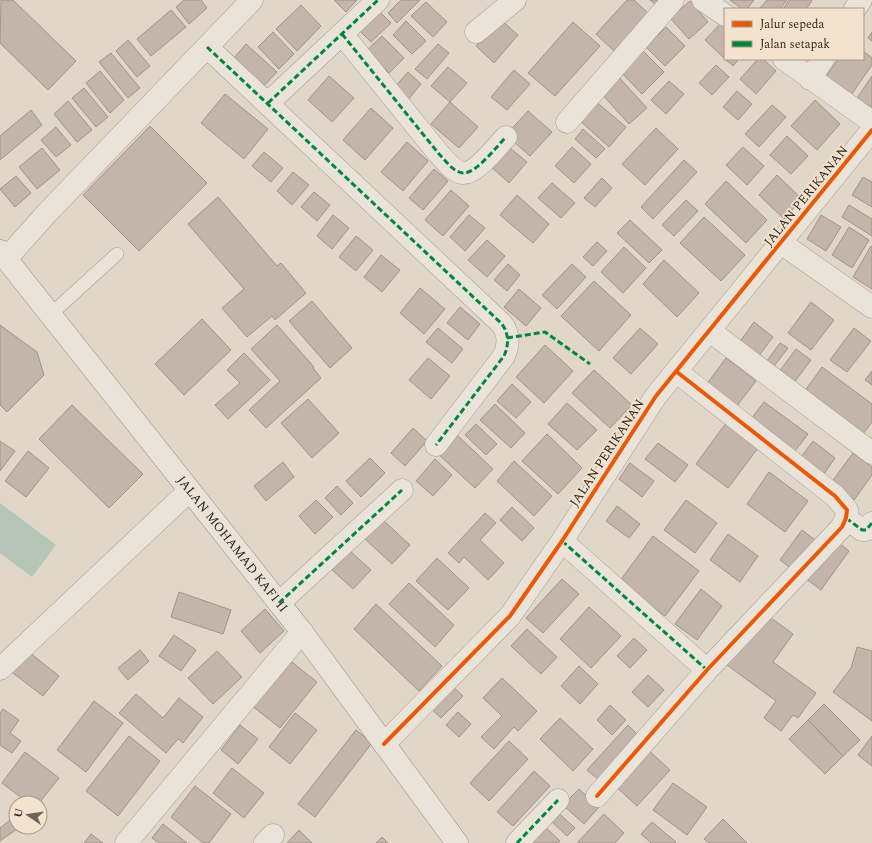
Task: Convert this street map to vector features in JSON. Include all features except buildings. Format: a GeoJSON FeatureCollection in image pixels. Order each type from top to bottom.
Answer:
{"type":"FeatureCollection","features":[{"type":"Feature","properties":{"kind":"street"},"geometry":{"type":"LineString","coordinates":[[7,252],[38,223],[252,0]]}},
{"type":"Feature","properties":{"kind":"street"},"geometry":{"type":"LineString","coordinates":[[268,103],[378,0]]}},
{"type":"Feature","properties":{"kind":"street"},"geometry":{"type":"LineString","coordinates":[[476,32],[515,0]]}},
{"type":"Feature","properties":{"kind":"street"},"geometry":{"type":"LineString","coordinates":[[568,122],[673,0]]}},
{"type":"Feature","properties":{"kind":"street"},"geometry":{"type":"LineString","coordinates":[[704,0],[724,14]]}},
{"type":"Feature","properties":{"kind":"street"},"geometry":{"type":"LineString","coordinates":[[342,34],[439,154],[454,169],[464,173],[474,170],[506,137]]}},
{"type":"Feature","properties":{"kind":"street"},"geometry":{"type":"LineString","coordinates":[[207,47],[502,324],[506,331],[508,348],[504,356],[436,445]]}},
{"type":"Feature","properties":{"kind":"street"},"geometry":{"type":"LineString","coordinates":[[785,60],[872,122]]}},
{"type":"Feature","properties":{"kind":"street"},"geometry":{"type":"LineString","coordinates":[[810,79],[822,60]]}},
{"type":"Feature","properties":{"kind":"street","name":"JALAN PERIKANAN"},"geometry":{"type":"LineString","coordinates":[[388,741],[510,616],[562,541],[656,396],[872,130]]}},
{"type":"Feature","properties":{"kind":"street"},"geometry":{"type":"LineString","coordinates":[[781,243],[872,307]]}},
{"type":"Feature","properties":{"kind":"street","name":"JALAN MOHAMAD KAFI II"},"geometry":{"type":"LineString","coordinates":[[7,252],[50,315],[388,741],[457,843]]}},
{"type":"Feature","properties":{"kind":"street"},"geometry":{"type":"LineString","coordinates":[[710,331],[872,453]]}},
{"type":"Feature","properties":{"kind":"street"},"geometry":{"type":"LineString","coordinates":[[597,796],[707,670],[842,527],[846,518],[847,510],[835,496],[676,372]]}},
{"type":"Feature","properties":{"kind":"street"},"geometry":{"type":"LineString","coordinates":[[278,603],[402,490]]}},
{"type":"Feature","properties":{"kind":"street"},"geometry":{"type":"LineString","coordinates":[[0,669],[189,491]]}},
{"type":"Feature","properties":{"kind":"street"},"geometry":{"type":"LineString","coordinates":[[846,518],[862,530],[866,530],[872,523]]}},
{"type":"Feature","properties":{"kind":"street"},"geometry":{"type":"LineString","coordinates":[[562,541],[707,670]]}},
{"type":"Feature","properties":{"kind":"street"},"geometry":{"type":"LineString","coordinates":[[126,843],[302,632]]}},
{"type":"Feature","properties":{"kind":"street"},"geometry":{"type":"LineString","coordinates":[[517,843],[558,800]]}},
{"type":"Feature","properties":{"kind":"lane"},"geometry":{"type":"LineString","coordinates":[[50,315],[117,254]]}},
{"type":"Feature","properties":{"kind":"shaded area"},"geometry":{"type":"Polygon","coordinates":[[[0,503],[56,545],[32,577],[0,553],[0,503]]]}},
{"type":"Feature","properties":{"kind":"marked path"},"geometry":{"type":"LineString","coordinates":[[268,103],[378,0]]}},
{"type":"Feature","properties":{"kind":"marked path"},"geometry":{"type":"LineString","coordinates":[[342,34],[439,154],[456,171],[463,173],[474,169],[486,159],[506,137]]}},
{"type":"Feature","properties":{"kind":"marked path"},"geometry":{"type":"LineString","coordinates":[[207,47],[502,324],[508,340],[504,356],[436,445]]}},
{"type":"Feature","properties":{"kind":"marked path"},"geometry":{"type":"LineString","coordinates":[[507,338],[545,332],[590,364]]}},
{"type":"Feature","properties":{"kind":"marked path"},"geometry":{"type":"LineString","coordinates":[[279,603],[402,490]]}},
{"type":"Feature","properties":{"kind":"marked path"},"geometry":{"type":"LineString","coordinates":[[846,518],[862,530],[866,530],[872,523]]}},
{"type":"Feature","properties":{"kind":"marked path"},"geometry":{"type":"LineString","coordinates":[[562,541],[707,670]]}},
{"type":"Feature","properties":{"kind":"marked path"},"geometry":{"type":"LineString","coordinates":[[517,843],[558,800]]}},
{"type":"Feature","properties":{"kind":"cycle path"},"geometry":{"type":"LineString","coordinates":[[384,744],[510,616],[562,541],[656,396],[872,130]]}},
{"type":"Feature","properties":{"kind":"cycle path"},"geometry":{"type":"LineString","coordinates":[[597,796],[707,670],[842,527],[846,518],[847,510],[835,496],[677,372]]}}]}
